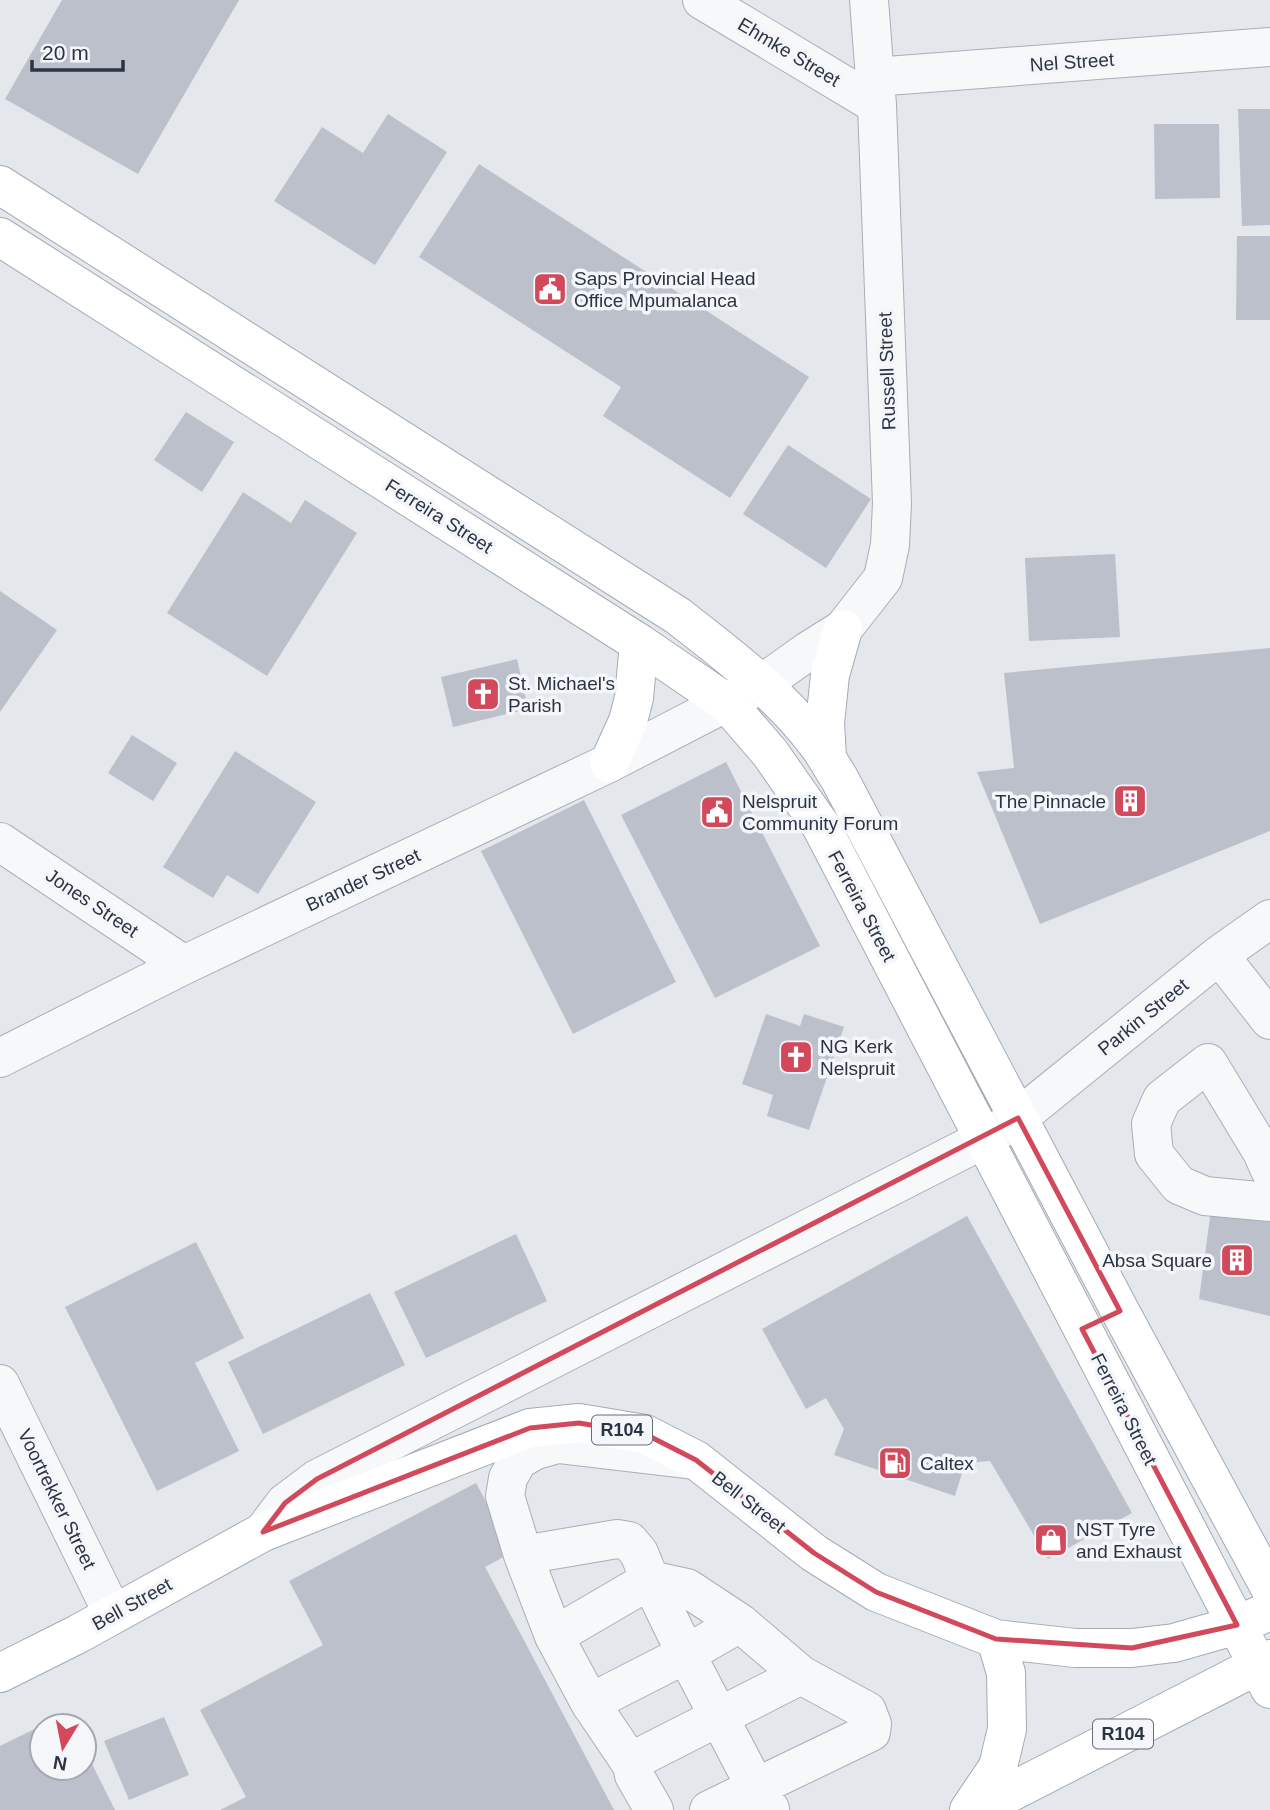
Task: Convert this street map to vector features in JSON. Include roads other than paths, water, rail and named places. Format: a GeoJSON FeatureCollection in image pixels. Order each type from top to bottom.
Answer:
{"type":"FeatureCollection","features":[{"type":"Feature","properties":{"kind":"main road","name":"Ferreira Street"},"geometry":{"type":"LineString","coordinates":[[0,185],[678,616],[762,684],[816,741],[1270,1588]]}},
{"type":"Feature","properties":{"kind":"main road","name":"Ferreira Street"},"geometry":{"type":"LineString","coordinates":[[0,237],[639,643],[727,703],[770,753],[821,826],[1082,1329],[1253,1618],[1266,1671]]}},
{"type":"Feature","properties":{"kind":"main road"},"geometry":{"type":"LineString","coordinates":[[827,758],[825,723],[831,675],[843,629]]}},
{"type":"Feature","properties":{"kind":"main road"},"geometry":{"type":"LineString","coordinates":[[609,763],[628,720],[634,698],[639,643]]}},
{"type":"Feature","properties":{"kind":"main road"},"geometry":{"type":"LineString","coordinates":[[1082,1329],[1120,1311]]}},
{"type":"Feature","properties":{"kind":"main road","name":"Bell Street"},"geometry":{"type":"LineString","coordinates":[[0,1673],[263,1532],[530,1428],[579,1423],[645,1434],[696,1460],[814,1553],[876,1592],[996,1639],[1075,1648],[1132,1648],[1174,1643],[1253,1618]]}},
{"type":"Feature","properties":{"kind":"main road"},"geometry":{"type":"LineString","coordinates":[[969,1810],[998,1768],[1007,1730],[1006,1673],[996,1639]]}},
{"type":"Feature","properties":{"kind":"main road","name":"R104"},"geometry":{"type":"LineString","coordinates":[[976,1810],[1266,1671]]}},
{"type":"Feature","properties":{"kind":"street","name":"Ehmke Street"},"geometry":{"type":"LineString","coordinates":[[702,0],[876,91]]}},
{"type":"Feature","properties":{"kind":"street","name":"Russell Street"},"geometry":{"type":"LineString","coordinates":[[727,703],[762,684],[843,629],[883,578],[890,545],[892,503],[876,91],[869,0]]}},
{"type":"Feature","properties":{"kind":"street","name":"Nel Street"},"geometry":{"type":"LineString","coordinates":[[876,91],[1270,47]]}},
{"type":"Feature","properties":{"kind":"street","name":"Brander Street"},"geometry":{"type":"LineString","coordinates":[[0,1058],[184,965],[609,763],[727,703]]}},
{"type":"Feature","properties":{"kind":"street","name":"Jones Street"},"geometry":{"type":"LineString","coordinates":[[0,842],[184,965]]}},
{"type":"Feature","properties":{"kind":"street","name":"Parkin Street"},"geometry":{"type":"LineString","coordinates":[[1018,1118],[1219,955],[1270,919]]}},
{"type":"Feature","properties":{"kind":"street"},"geometry":{"type":"LineString","coordinates":[[1219,955],[1270,1020]]}},
{"type":"Feature","properties":{"kind":"street"},"geometry":{"type":"LineString","coordinates":[[1270,1170],[1262,1152],[1208,1063],[1162,1098],[1151,1124],[1154,1154],[1179,1185],[1205,1195],[1270,1202]]}},
{"type":"Feature","properties":{"kind":"street","name":"Bell Street"},"geometry":{"type":"LineString","coordinates":[[263,1532],[285,1503],[317,1479],[984,1139],[1018,1118]]}},
{"type":"Feature","properties":{"kind":"street","name":"Voortrekker Street"},"geometry":{"type":"LineString","coordinates":[[0,1384],[113,1614]]}},
{"type":"Feature","properties":{"kind":"street"},"geometry":{"type":"LineString","coordinates":[[654,1810],[634,1775],[632,1765],[590,1703],[554,1636],[523,1555],[505,1496],[508,1478],[518,1460],[536,1450],[558,1444],[696,1460]]}},
{"type":"Feature","properties":{"kind":"street"},"geometry":{"type":"LineString","coordinates":[[523,1555],[617,1539],[629,1541],[639,1553],[686,1654],[763,1799]]}},
{"type":"Feature","properties":{"kind":"street"},"geometry":{"type":"LineString","coordinates":[[554,1636],[650,1580],[687,1588],[740,1623],[801,1675],[867,1712],[872,1724],[871,1732],[763,1799],[709,1810]]}},
{"type":"Feature","properties":{"kind":"street"},"geometry":{"type":"LineString","coordinates":[[590,1703],[740,1623]]}},
{"type":"Feature","properties":{"kind":"street"},"geometry":{"type":"LineString","coordinates":[[632,1765],[638,1758],[801,1675]]}},
{"type":"Feature","properties":{"kind":"place","name":"Saps Provincial Head Office Mpumalanca"},"geometry":{"type":"Point","coordinates":[550,289]}},
{"type":"Feature","properties":{"kind":"place","name":"St. Michael's Parish"},"geometry":{"type":"Point","coordinates":[483,694]}},
{"type":"Feature","properties":{"kind":"place","name":"The Pinnacle"},"geometry":{"type":"Point","coordinates":[1130,801]}},
{"type":"Feature","properties":{"kind":"place","name":"Nelspruit Community Forum"},"geometry":{"type":"Point","coordinates":[717,812]}},
{"type":"Feature","properties":{"kind":"place","name":"NG Kerk Nelspruit"},"geometry":{"type":"Point","coordinates":[796,1057]}},
{"type":"Feature","properties":{"kind":"place","name":"Absa Square"},"geometry":{"type":"Point","coordinates":[1237,1260]}},
{"type":"Feature","properties":{"kind":"place","name":"Caltex"},"geometry":{"type":"Point","coordinates":[895,1463]}},
{"type":"Feature","properties":{"kind":"place","name":"NST Tyre and Exhaust"},"geometry":{"type":"Point","coordinates":[1051,1540]}}]}
